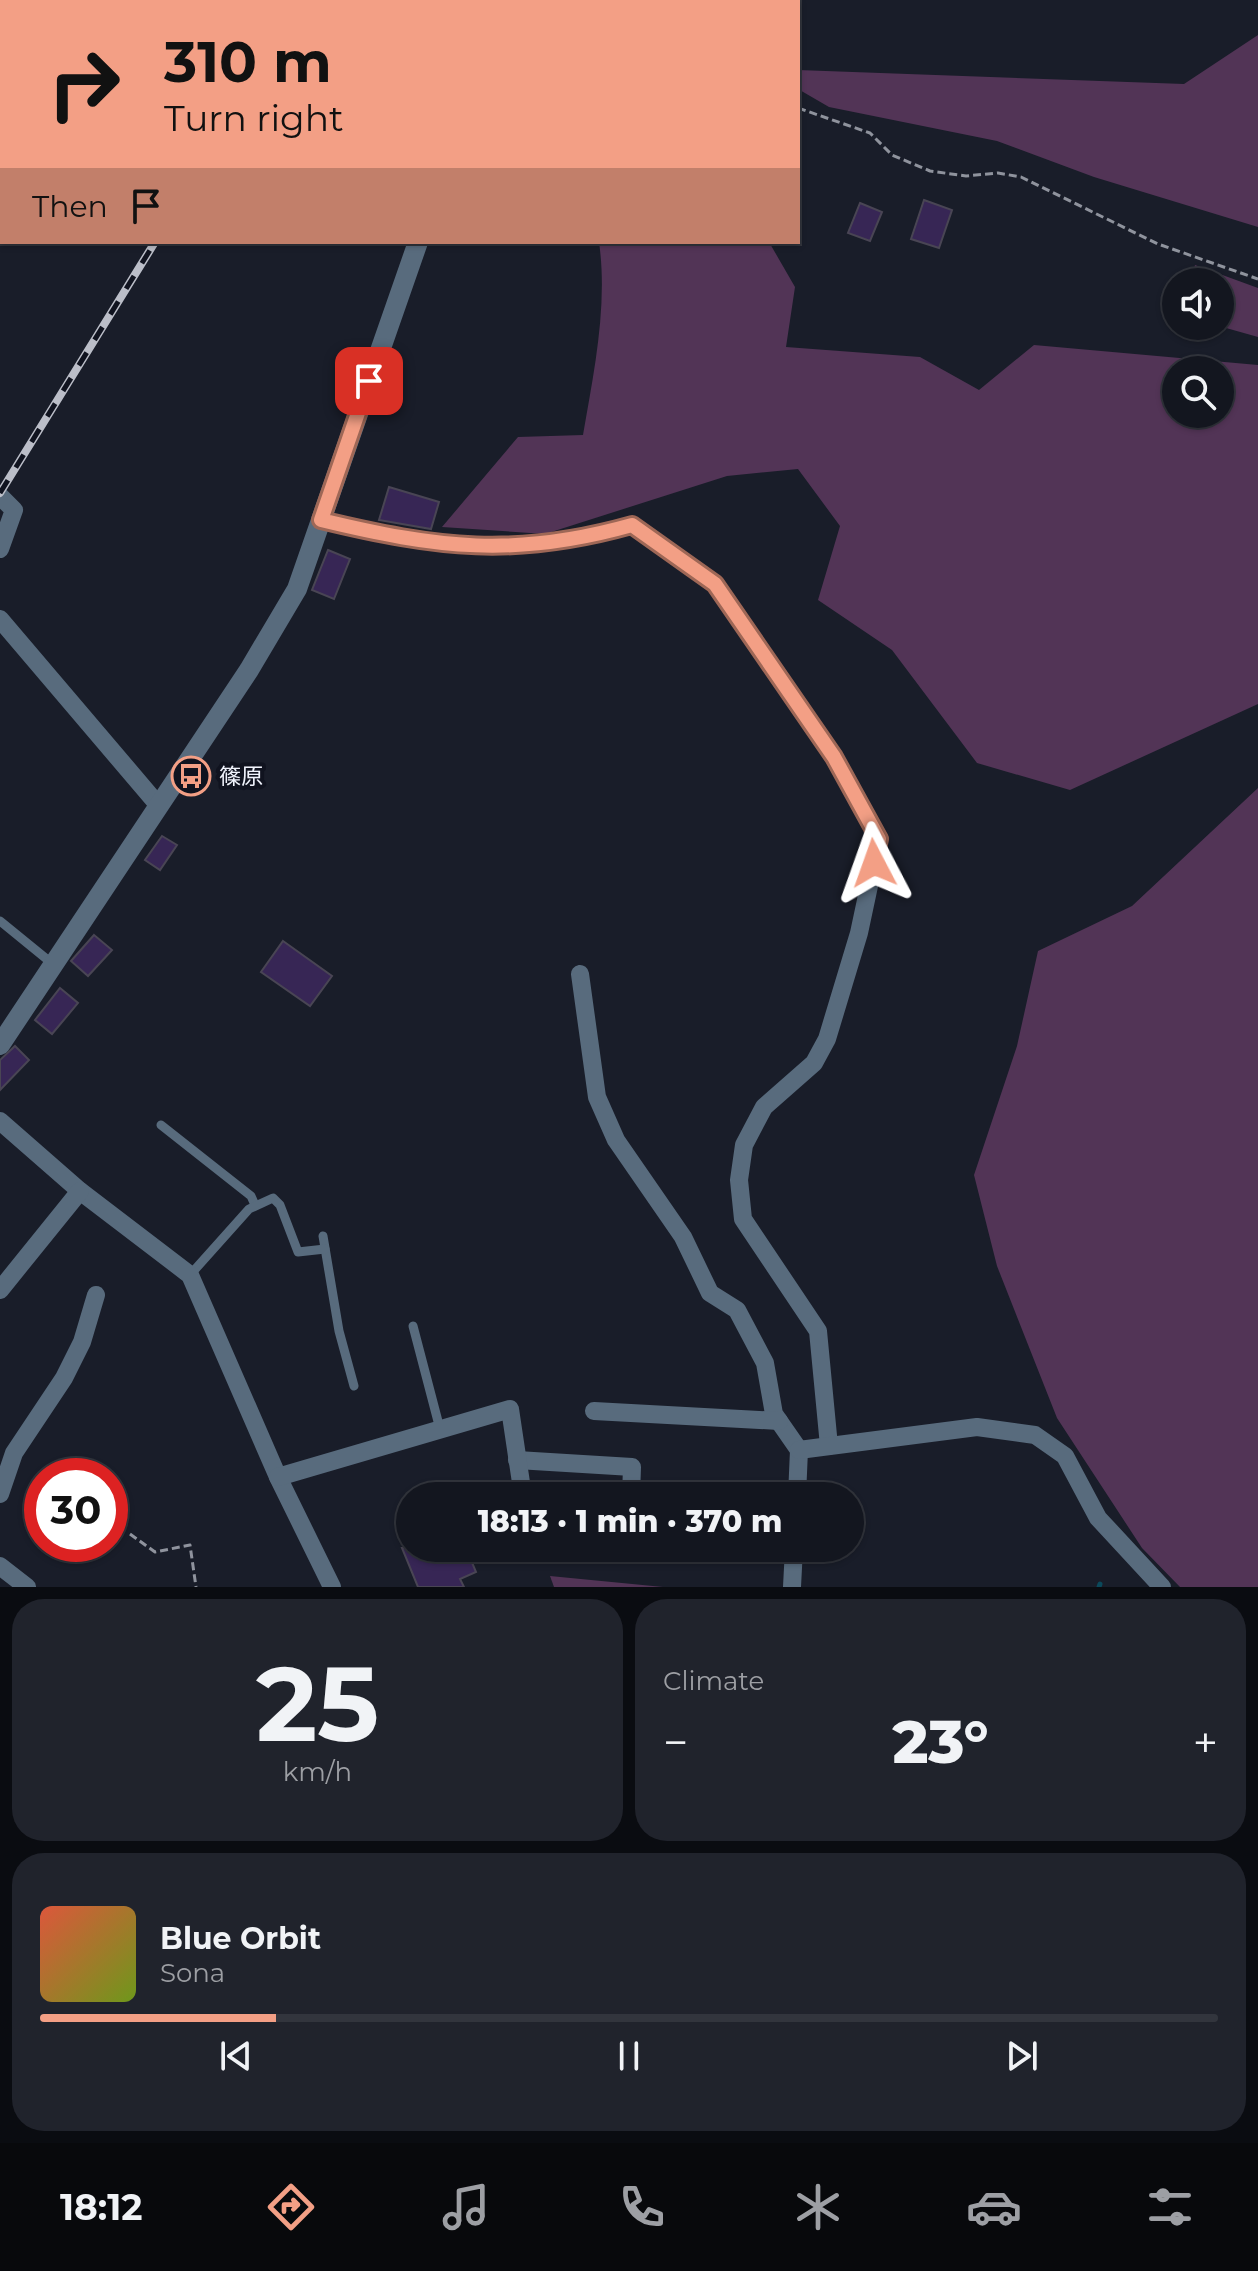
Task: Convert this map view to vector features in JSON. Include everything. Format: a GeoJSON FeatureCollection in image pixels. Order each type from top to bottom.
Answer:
{"type":"FeatureCollection","features":[{"type":"Feature","properties":{"kind":"street"},"geometry":{"type":"LineString","coordinates":[[0,1045],[249,670],[297,589],[417,244]]}},
{"type":"Feature","properties":{"kind":"street"},"geometry":{"type":"LineString","coordinates":[[0,496],[14,510],[0,549]]}},
{"type":"Feature","properties":{"kind":"street"},"geometry":{"type":"LineString","coordinates":[[321,520],[438,544],[497,548],[594,536],[632,525],[715,584],[834,757],[879,839],[859,933],[827,1039],[814,1063],[764,1107],[744,1145],[739,1180],[743,1219],[818,1331],[829,1446]]}},
{"type":"Feature","properties":{"kind":"street"},"geometry":{"type":"LineString","coordinates":[[0,619],[159,806]]}},
{"type":"Feature","properties":{"kind":"street"},"geometry":{"type":"LineString","coordinates":[[580,974],[597,1097],[616,1140],[683,1237],[710,1293],[737,1310],[765,1363],[779,1421],[799,1450],[798,1482]]}},
{"type":"Feature","properties":{"kind":"street"},"geometry":{"type":"LineString","coordinates":[[0,1121],[80,1191],[190,1275],[278,1477],[332,1587]]}},
{"type":"Feature","properties":{"kind":"street"},"geometry":{"type":"LineString","coordinates":[[0,1290],[80,1191]]}},
{"type":"Feature","properties":{"kind":"street"},"geometry":{"type":"LineString","coordinates":[[0,1494],[14,1453],[64,1378],[82,1342],[96,1295]]}},
{"type":"Feature","properties":{"kind":"street"},"geometry":{"type":"LineString","coordinates":[[278,1477],[510,1409],[521,1482]]}},
{"type":"Feature","properties":{"kind":"street"},"geometry":{"type":"LineString","coordinates":[[594,1411],[779,1421]]}},
{"type":"Feature","properties":{"kind":"street"},"geometry":{"type":"LineString","coordinates":[[799,1450],[977,1427],[1035,1435],[1065,1456],[1098,1518],[1162,1587]]}},
{"type":"Feature","properties":{"kind":"street"},"geometry":{"type":"LineString","coordinates":[[517,1460],[632,1467],[631,1482]]}},
{"type":"Feature","properties":{"kind":"street"},"geometry":{"type":"LineString","coordinates":[[792,1587],[793,1562]]}},
{"type":"Feature","properties":{"kind":"street"},"geometry":{"type":"LineString","coordinates":[[0,1566],[27,1587]]}},
{"type":"Feature","properties":{"kind":"lane"},"geometry":{"type":"LineString","coordinates":[[0,921],[54,965]]}},
{"type":"Feature","properties":{"kind":"lane"},"geometry":{"type":"LineString","coordinates":[[161,1125],[251,1196],[255,1205]]}},
{"type":"Feature","properties":{"kind":"lane"},"geometry":{"type":"LineString","coordinates":[[190,1275],[255,1205],[273,1198],[278,1201],[298,1252],[325,1249]]}},
{"type":"Feature","properties":{"kind":"lane"},"geometry":{"type":"LineString","coordinates":[[323,1236],[339,1331],[354,1386]]}},
{"type":"Feature","properties":{"kind":"lane"},"geometry":{"type":"LineString","coordinates":[[413,1326],[440,1429]]}},
{"type":"Feature","properties":{"kind":"path"},"geometry":{"type":"LineString","coordinates":[[800,109],[870,133],[892,155],[930,171],[966,176],[998,173],[1021,177],[1158,244],[1258,279]]}},
{"type":"Feature","properties":{"kind":"path"},"geometry":{"type":"LineString","coordinates":[[130,1534],[155,1552],[190,1545],[196,1587]]}},
{"type":"Feature","properties":{"kind":"shaded area"},"geometry":{"type":"Polygon","coordinates":[[[1258,35],[1258,227],[1094,177],[997,141],[829,107],[800,90],[800,70],[1184,84],[1258,35]]]}},
{"type":"Feature","properties":{"kind":"shaded area"},"geometry":{"type":"Polygon","coordinates":[[[599,244],[770,244],[795,287],[786,347],[920,357],[979,390],[1034,345],[1162,356],[1162,428],[1234,428],[1234,363],[1258,365],[1258,704],[1070,790],[977,763],[892,650],[818,600],[840,526],[798,469],[727,476],[545,534],[442,527],[518,437],[583,435],[601,314],[599,244]]]}},
{"type":"Feature","properties":{"kind":"shaded area"},"geometry":{"type":"Polygon","coordinates":[[[1234,279],[1258,288],[1258,337],[1234,330],[1234,279]]]}},
{"type":"Feature","properties":{"kind":"shaded area"},"geometry":{"type":"Polygon","coordinates":[[[1258,788],[1258,1587],[1180,1587],[1142,1548],[1057,1418],[997,1266],[974,1175],[1017,1046],[1038,951],[1132,906],[1258,788]]]}},
{"type":"Feature","properties":{"kind":"shaded area"},"geometry":{"type":"Polygon","coordinates":[[[550,1576],[663,1587],[554,1587],[550,1576]]]}},
{"type":"Feature","properties":{"kind":"building"},"geometry":{"type":"Polygon","coordinates":[[[924,200],[952,210],[939,248],[911,239],[924,200]]]}},
{"type":"Feature","properties":{"kind":"building"},"geometry":{"type":"Polygon","coordinates":[[[860,203],[882,212],[870,241],[848,233],[860,203]]]}},
{"type":"Feature","properties":{"kind":"building"},"geometry":{"type":"Polygon","coordinates":[[[389,487],[439,502],[431,529],[379,520],[389,487]]]}},
{"type":"Feature","properties":{"kind":"building"},"geometry":{"type":"Polygon","coordinates":[[[328,550],[350,559],[334,599],[312,590],[328,550]]]}},
{"type":"Feature","properties":{"kind":"building"},"geometry":{"type":"Polygon","coordinates":[[[162,836],[177,845],[160,870],[145,860],[162,836]]]}},
{"type":"Feature","properties":{"kind":"building"},"geometry":{"type":"Polygon","coordinates":[[[94,935],[112,950],[88,976],[71,961],[94,935]]]}},
{"type":"Feature","properties":{"kind":"building"},"geometry":{"type":"Polygon","coordinates":[[[283,941],[332,976],[310,1006],[261,972],[283,941]]]}},
{"type":"Feature","properties":{"kind":"building"},"geometry":{"type":"Polygon","coordinates":[[[60,988],[78,1003],[52,1034],[35,1020],[60,988]]]}},
{"type":"Feature","properties":{"kind":"building"},"geometry":{"type":"Polygon","coordinates":[[[15,1046],[29,1060],[0,1090],[0,1060],[15,1046]]]}},
{"type":"Feature","properties":{"kind":"building"},"geometry":{"type":"Polygon","coordinates":[[[408,1562],[472,1562],[476,1572],[460,1579],[464,1587],[418,1587],[408,1562]]]}},
{"type":"Feature","properties":{"kind":"railway"},"geometry":{"type":"LineString","coordinates":[[0,493],[154,244]]}},
{"type":"Feature","properties":{"kind":"place","name":"篠原"},"geometry":{"type":"Point","coordinates":[191,776]}},
{"type":"Feature","properties":{"kind":"route"},"geometry":{"type":"LineString","coordinates":[[369,381],[321,520],[438,544],[497,548],[594,536],[632,525],[715,584],[834,757],[879,839],[874,863]]}}]}
